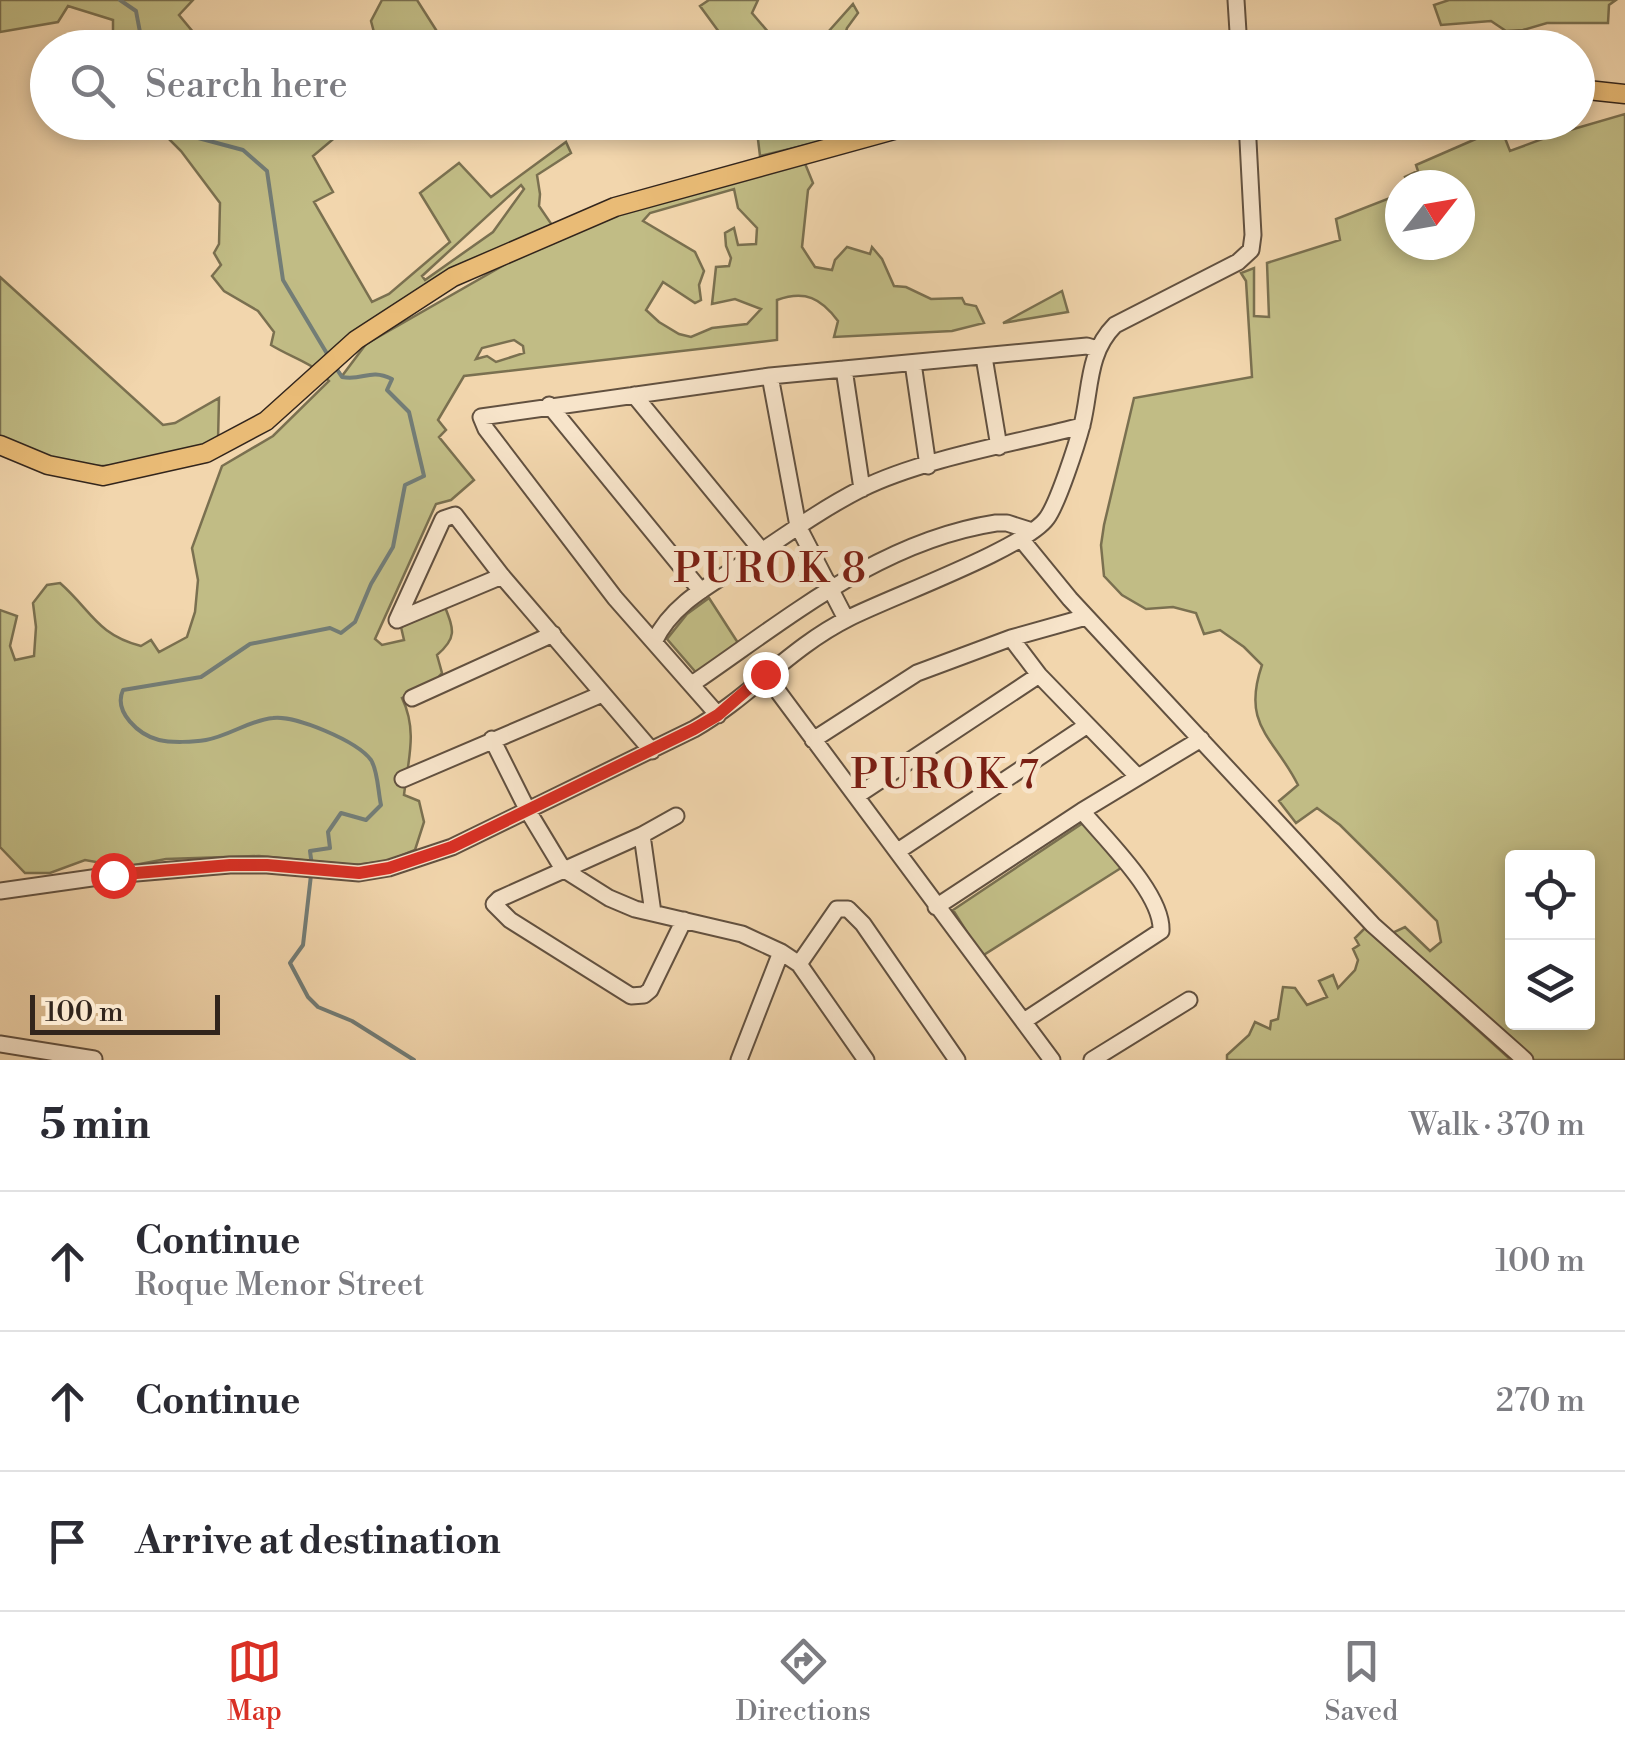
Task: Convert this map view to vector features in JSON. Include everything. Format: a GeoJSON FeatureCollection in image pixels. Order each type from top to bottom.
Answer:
{"type":"FeatureCollection","features":[{"type":"Feature","properties":{"kind":"main road"},"geometry":{"type":"LineString","coordinates":[[1595,90],[1625,94]]}},
{"type":"Feature","properties":{"kind":"main road"},"geometry":{"type":"LineString","coordinates":[[0,445],[48,466],[103,476],[206,453],[266,420],[344,351],[453,277],[614,207],[858,140]]}},
{"type":"Feature","properties":{"kind":"street"},"geometry":{"type":"LineString","coordinates":[[1236,0],[1238,30]]}},
{"type":"Feature","properties":{"kind":"street"},"geometry":{"type":"LineString","coordinates":[[0,891],[161,870],[230,865],[359,873],[421,860],[652,751],[718,715],[799,647],[846,619],[1026,535],[1049,517],[1082,426],[1097,348],[1115,325],[1238,262],[1250,250],[1253,235],[1248,140]]}},
{"type":"Feature","properties":{"kind":"street"},"geometry":{"type":"LineString","coordinates":[[718,715],[615,598],[481,422],[484,414],[770,376],[1097,348]]}},
{"type":"Feature","properties":{"kind":"street"},"geometry":{"type":"LineString","coordinates":[[984,357],[999,447]]}},
{"type":"Feature","properties":{"kind":"street"},"geometry":{"type":"LineString","coordinates":[[914,363],[928,466]]}},
{"type":"Feature","properties":{"kind":"street"},"geometry":{"type":"LineString","coordinates":[[844,369],[862,489]]}},
{"type":"Feature","properties":{"kind":"street"},"geometry":{"type":"LineString","coordinates":[[770,376],[798,526],[846,619]]}},
{"type":"Feature","properties":{"kind":"street"},"geometry":{"type":"LineString","coordinates":[[634,395],[762,551]]}},
{"type":"Feature","properties":{"kind":"street"},"geometry":{"type":"LineString","coordinates":[[549,405],[700,591]]}},
{"type":"Feature","properties":{"kind":"street"},"geometry":{"type":"LineString","coordinates":[[654,642],[667,618],[700,591],[862,489],[928,466],[1082,426]]}},
{"type":"Feature","properties":{"kind":"street"},"geometry":{"type":"LineString","coordinates":[[502,576],[397,620],[446,516],[455,515],[502,576],[652,751]]}},
{"type":"Feature","properties":{"kind":"street"},"geometry":{"type":"LineString","coordinates":[[692,684],[830,590],[896,552],[967,530],[1007,523],[1026,535],[1086,617],[1373,925],[1524,1060]]}},
{"type":"Feature","properties":{"kind":"street"},"geometry":{"type":"LineString","coordinates":[[814,740],[917,674],[1010,638],[1086,617]]}},
{"type":"Feature","properties":{"kind":"street"},"geometry":{"type":"LineString","coordinates":[[412,698],[553,634]]}},
{"type":"Feature","properties":{"kind":"street"},"geometry":{"type":"LineString","coordinates":[[1010,638],[1039,676],[1137,776]]}},
{"type":"Feature","properties":{"kind":"street"},"geometry":{"type":"LineString","coordinates":[[765,674],[1052,1060]]}},
{"type":"Feature","properties":{"kind":"street"},"geometry":{"type":"LineString","coordinates":[[858,795],[1039,676]]}},
{"type":"Feature","properties":{"kind":"street"},"geometry":{"type":"LineString","coordinates":[[403,780],[602,694]]}},
{"type":"Feature","properties":{"kind":"street"},"geometry":{"type":"LineString","coordinates":[[898,851],[1086,726]]}},
{"type":"Feature","properties":{"kind":"street"},"geometry":{"type":"LineString","coordinates":[[936,907],[1201,738]]}},
{"type":"Feature","properties":{"kind":"street"},"geometry":{"type":"LineString","coordinates":[[492,740],[528,811],[564,869],[609,898],[742,934],[781,952],[799,964],[866,1060]]}},
{"type":"Feature","properties":{"kind":"street"},"geometry":{"type":"LineString","coordinates":[[1024,1020],[1161,931],[1161,919],[1149,893],[1082,811]]}},
{"type":"Feature","properties":{"kind":"street"},"geometry":{"type":"LineString","coordinates":[[676,816],[499,898],[496,908],[624,994],[638,996],[650,990],[684,920]]}},
{"type":"Feature","properties":{"kind":"street"},"geometry":{"type":"LineString","coordinates":[[642,835],[653,913]]}},
{"type":"Feature","properties":{"kind":"street"},"geometry":{"type":"LineString","coordinates":[[799,964],[837,910],[848,909],[957,1060]]}},
{"type":"Feature","properties":{"kind":"street"},"geometry":{"type":"LineString","coordinates":[[739,1060],[781,952]]}},
{"type":"Feature","properties":{"kind":"street"},"geometry":{"type":"LineString","coordinates":[[1092,1060],[1189,1000]]}},
{"type":"Feature","properties":{"kind":"street"},"geometry":{"type":"LineString","coordinates":[[0,1044],[28,1054],[94,1059]]}},
{"type":"Feature","properties":{"kind":"shaded area"},"geometry":{"type":"Polygon","coordinates":[[[0,0],[193,0],[179,15],[191,30],[113,30],[113,20],[68,6],[58,22],[0,32],[0,0]]]}},
{"type":"Feature","properties":{"kind":"shaded area"},"geometry":{"type":"Polygon","coordinates":[[[382,0],[417,0],[436,30],[373,30],[371,21],[382,0]]]}},
{"type":"Feature","properties":{"kind":"shaded area"},"geometry":{"type":"Polygon","coordinates":[[[709,0],[758,0],[752,13],[766,30],[718,30],[700,6],[709,0]]]}},
{"type":"Feature","properties":{"kind":"shaded area"},"geometry":{"type":"Polygon","coordinates":[[[1449,0],[1616,0],[1609,5],[1608,23],[1547,23],[1523,30],[1504,30],[1491,21],[1441,25],[1434,5],[1449,0]]]}},
{"type":"Feature","properties":{"kind":"shaded area"},"geometry":{"type":"Polygon","coordinates":[[[853,4],[858,13],[846,30],[830,30],[853,4]]]}},
{"type":"Feature","properties":{"kind":"shaded area"},"geometry":{"type":"Polygon","coordinates":[[[1625,114],[1625,1060],[1531,1060],[1392,933],[1405,927],[1430,951],[1441,942],[1437,921],[1340,825],[1317,808],[1296,823],[1279,801],[1298,785],[1258,717],[1255,703],[1262,665],[1220,630],[1204,634],[1196,613],[1173,607],[1146,609],[1122,595],[1104,576],[1104,525],[1134,398],[1252,377],[1246,281],[1241,273],[1254,268],[1254,316],[1269,317],[1267,263],[1340,240],[1336,219],[1385,200],[1385,260],[1475,260],[1475,170],[1418,170],[1416,165],[1473,140],[1506,140],[1510,151],[1540,140],[1595,140],[1595,123],[1625,114]]]}},
{"type":"Feature","properties":{"kind":"shaded area"},"geometry":{"type":"Polygon","coordinates":[[[170,140],[332,140],[313,156],[333,192],[314,202],[372,302],[389,294],[450,242],[420,193],[459,163],[491,197],[566,142],[571,153],[537,175],[539,206],[552,225],[330,358],[342,376],[366,344],[553,237],[605,215],[804,161],[813,183],[808,190],[802,247],[815,267],[832,270],[847,247],[870,254],[872,247],[894,286],[906,287],[931,299],[962,298],[965,304],[976,306],[984,323],[952,331],[834,337],[838,321],[832,313],[812,298],[796,296],[777,300],[777,340],[464,376],[438,420],[446,430],[439,437],[474,480],[451,500],[436,504],[375,639],[382,645],[404,640],[401,627],[445,607],[452,628],[448,644],[437,655],[442,673],[435,681],[402,698],[411,734],[404,795],[419,801],[424,822],[415,850],[388,861],[354,865],[259,856],[166,859],[124,867],[85,860],[50,873],[25,873],[0,847],[0,610],[17,616],[10,646],[15,660],[34,656],[33,603],[47,585],[60,583],[104,628],[126,641],[141,646],[151,640],[159,652],[187,637],[195,612],[198,580],[192,548],[222,466],[273,436],[329,381],[310,365],[271,345],[274,332],[258,311],[224,291],[212,276],[221,265],[214,253],[219,244],[220,203],[170,140]],[[521,185],[422,276],[425,280],[493,232],[524,189],[521,185]],[[734,189],[650,213],[643,221],[695,252],[704,271],[699,285],[701,300],[695,303],[663,282],[646,310],[679,334],[691,337],[712,328],[747,324],[761,309],[735,299],[712,304],[716,267],[729,266],[731,258],[725,233],[734,228],[738,245],[756,244],[757,228],[738,208],[734,189]],[[514,340],[482,348],[476,359],[487,356],[496,362],[524,353],[523,346],[514,340]]]}},
{"type":"Feature","properties":{"kind":"shaded area"},"geometry":{"type":"Polygon","coordinates":[[[758,140],[827,140],[760,156],[758,140]]]}},
{"type":"Feature","properties":{"kind":"shaded area"},"geometry":{"type":"Polygon","coordinates":[[[0,277],[163,425],[175,423],[219,398],[218,441],[156,459],[93,466],[50,458],[0,436],[0,277]]]}},
{"type":"Feature","properties":{"kind":"shaded area"},"geometry":{"type":"Polygon","coordinates":[[[1062,291],[1068,312],[1003,323],[1062,291]]]}},
{"type":"Feature","properties":{"kind":"shaded area"},"geometry":{"type":"Polygon","coordinates":[[[709,598],[740,646],[699,676],[667,639],[687,614],[709,598]]]}},
{"type":"Feature","properties":{"kind":"shaded area"},"geometry":{"type":"Polygon","coordinates":[[[1086,821],[1121,868],[982,956],[953,910],[1086,821]]]}},
{"type":"Feature","properties":{"kind":"shaded area"},"geometry":{"type":"Polygon","coordinates":[[[1365,928],[1511,1060],[1227,1060],[1255,1022],[1270,1029],[1271,1021],[1278,1019],[1283,987],[1295,988],[1307,1005],[1327,997],[1319,981],[1333,975],[1338,988],[1355,970],[1358,960],[1353,949],[1359,945],[1355,938],[1365,928]]]}},
{"type":"Feature","properties":{"kind":"waterway"},"geometry":{"type":"LineString","coordinates":[[120,0],[136,11],[140,30]]}},
{"type":"Feature","properties":{"kind":"waterway"},"geometry":{"type":"LineString","coordinates":[[206,140],[243,150],[267,171],[283,280],[329,357]]}},
{"type":"Feature","properties":{"kind":"waterway"},"geometry":{"type":"LineString","coordinates":[[312,866],[310,851],[330,848],[328,832],[341,813],[366,820],[381,805],[375,770],[364,753],[325,731],[283,718],[256,722],[206,740],[159,740],[130,721],[121,698],[123,690],[201,677],[250,644],[330,628],[341,633],[355,622],[393,547],[405,485],[424,476],[409,412],[387,390],[392,379],[378,375],[342,377],[334,365]]}},
{"type":"Feature","properties":{"kind":"waterway"},"geometry":{"type":"LineString","coordinates":[[311,875],[303,945],[290,963],[308,997],[318,1007],[352,1021],[414,1060]]}},
{"type":"Feature","properties":{"kind":"district","name":"PUROK 8"},"geometry":{"type":"Point","coordinates":[771,570]}},
{"type":"Feature","properties":{"kind":"district","name":"PUROK 7"},"geometry":{"type":"Point","coordinates":[946,776]}},
{"type":"Feature","properties":{"kind":"route"},"geometry":{"type":"LineString","coordinates":[[113,875],[230,865],[359,873],[421,860],[694,729],[718,715],[765,674]]}}]}
